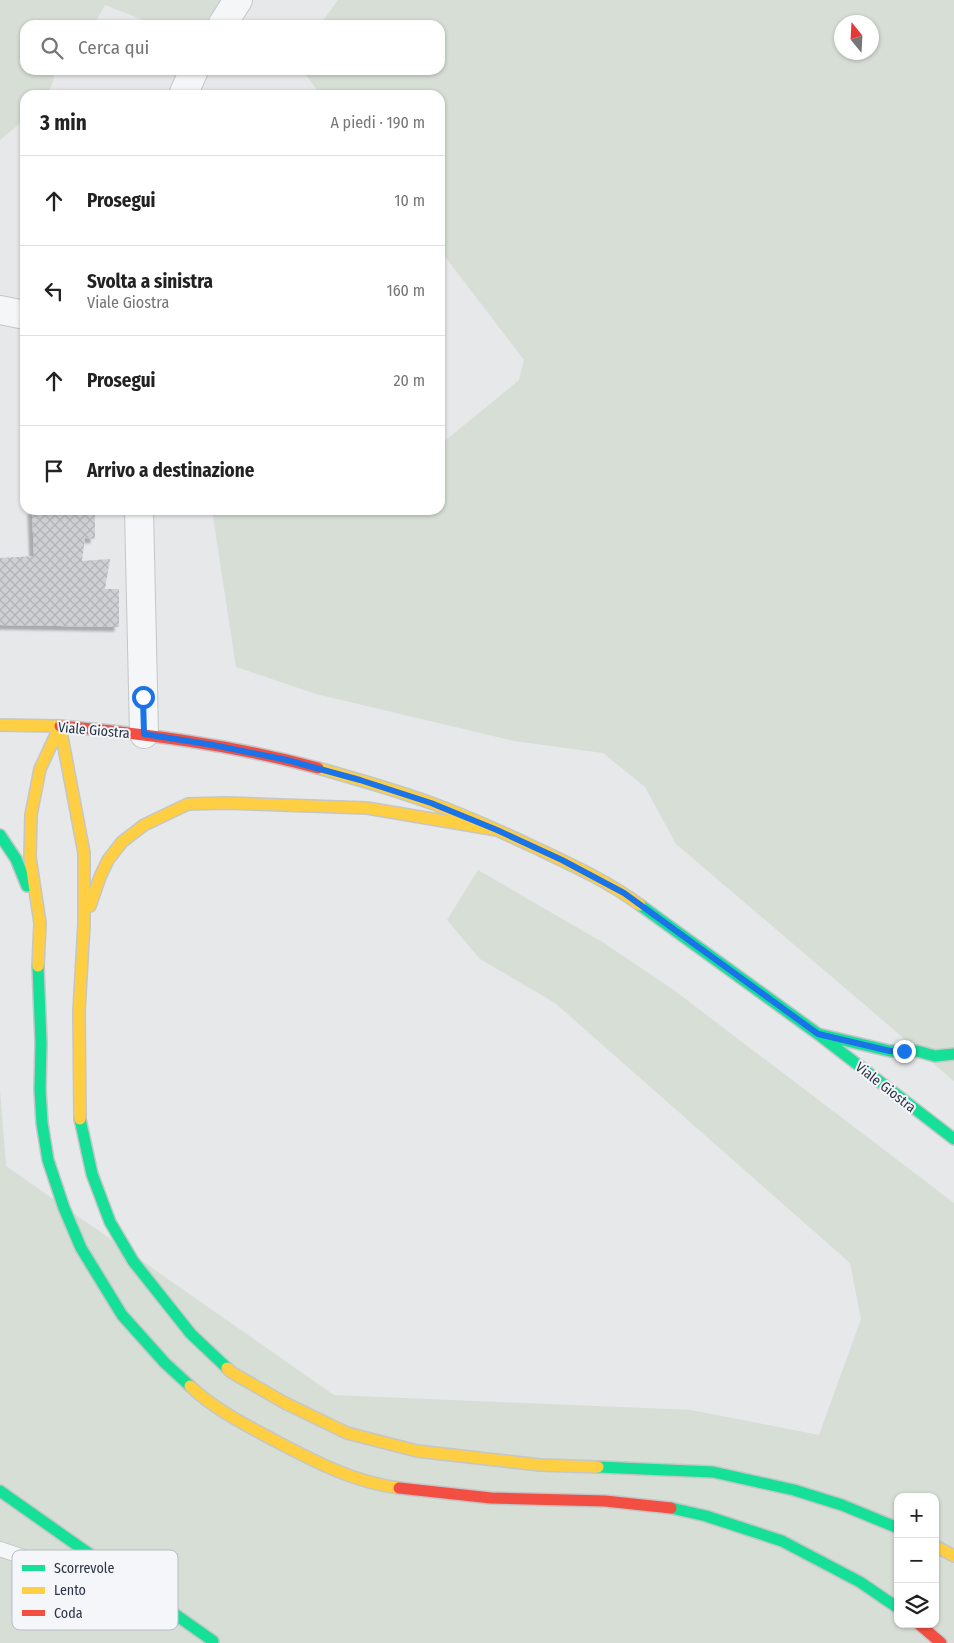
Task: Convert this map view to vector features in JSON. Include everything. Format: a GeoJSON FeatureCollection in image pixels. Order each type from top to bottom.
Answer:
{"type":"FeatureCollection","features":[{"type":"Feature","properties":{"kind":"main road","name":"Viale Giostra"},"geometry":{"type":"LineString","coordinates":[[0,725],[60,726],[144,734],[213,745],[287,760],[360,780],[422,800],[497,830],[562,860],[624,893],[818,1034],[952,1135]]}},
{"type":"Feature","properties":{"kind":"main road"},"geometry":{"type":"LineString","coordinates":[[60,726],[40,769],[30,815],[30,857],[40,923],[38,964],[41,1043],[40,1090],[42,1122],[48,1160],[64,1208],[81,1248],[122,1315],[165,1363],[193,1389],[233,1418],[324,1466],[358,1478],[423,1492],[491,1498],[604,1501],[670,1508],[706,1516],[782,1541],[860,1582],[894,1605]]}},
{"type":"Feature","properties":{"kind":"main road"},"geometry":{"type":"LineString","coordinates":[[60,726],[84,853],[84,924],[79,1011],[80,1118],[92,1174],[110,1222],[133,1261],[191,1334],[232,1372],[285,1403],[347,1433],[417,1451],[540,1465],[713,1472],[794,1490],[842,1505],[894,1526]]}},
{"type":"Feature","properties":{"kind":"main road"},"geometry":{"type":"LineString","coordinates":[[84,924],[108,860],[122,842],[144,825],[188,804],[226,803],[367,808],[497,830]]}},
{"type":"Feature","properties":{"kind":"main road"},"geometry":{"type":"LineString","coordinates":[[0,835],[23,875],[40,923]]}},
{"type":"Feature","properties":{"kind":"main road"},"geometry":{"type":"LineString","coordinates":[[818,1034],[890,1051],[917,1051],[935,1056],[954,1054]]}},
{"type":"Feature","properties":{"kind":"main road"},"geometry":{"type":"LineString","coordinates":[[0,1491],[83,1550]]}},
{"type":"Feature","properties":{"kind":"main road"},"geometry":{"type":"LineString","coordinates":[[939,1548],[954,1556]]}},
{"type":"Feature","properties":{"kind":"main road"},"geometry":{"type":"LineString","coordinates":[[178,1617],[213,1641]]}},
{"type":"Feature","properties":{"kind":"main road"},"geometry":{"type":"LineString","coordinates":[[924,1628],[941,1643]]}},
{"type":"Feature","properties":{"kind":"street"},"geometry":{"type":"LineString","coordinates":[[225,20],[238,0]]}},
{"type":"Feature","properties":{"kind":"street"},"geometry":{"type":"LineString","coordinates":[[0,310],[20,314]]}},
{"type":"Feature","properties":{"kind":"street"},"geometry":{"type":"LineString","coordinates":[[139,515],[144,734]]}},
{"type":"Feature","properties":{"kind":"lane"},"geometry":{"type":"LineString","coordinates":[[0,1549],[12,1553]]}},
{"type":"Feature","properties":{"kind":"shaded area"},"geometry":{"type":"Polygon","coordinates":[[[0,0],[221,0],[207,20],[143,20],[105,5],[97,20],[20,20],[20,75],[54,75],[53,82],[49,90],[20,90],[20,123],[0,140],[0,0]]]}},
{"type":"Feature","properties":{"kind":"shaded area"},"geometry":{"type":"Polygon","coordinates":[[[338,0],[954,0],[954,1081],[676,844],[645,787],[603,753],[514,741],[316,694],[236,667],[213,515],[445,515],[445,441],[519,380],[524,360],[445,257],[445,90],[317,90],[306,75],[445,75],[445,20],[324,20],[338,0]]]}},
{"type":"Feature","properties":{"kind":"shaded area"},"geometry":{"type":"Polygon","coordinates":[[[478,870],[604,943],[675,991],[954,1203],[954,1643],[0,1643],[0,1089],[6,1166],[334,1395],[691,1410],[819,1435],[861,1319],[850,1263],[555,1003],[480,959],[447,920],[478,870]]]}},
{"type":"Feature","properties":{"kind":"building"},"geometry":{"type":"Polygon","coordinates":[[[32,515],[95,515],[95,539],[85,538],[82,561],[110,559],[105,589],[119,589],[119,627],[0,625],[0,558],[34,556],[32,515]]]}},
{"type":"Feature","properties":{"kind":"traffic: fast"},"geometry":{"type":"LineString","coordinates":[[0,835],[16,859],[27,886]]}},
{"type":"Feature","properties":{"kind":"traffic: fast"},"geometry":{"type":"LineString","coordinates":[[640,905],[818,1034],[954,1139]]}},
{"type":"Feature","properties":{"kind":"traffic: fast"},"geometry":{"type":"LineString","coordinates":[[38,966],[42,1123],[48,1160],[64,1208],[81,1248],[122,1315],[165,1363],[190,1386]]}},
{"type":"Feature","properties":{"kind":"traffic: fast"},"geometry":{"type":"LineString","coordinates":[[818,1034],[890,1051],[917,1051],[935,1056],[954,1054]]}},
{"type":"Feature","properties":{"kind":"traffic: fast"},"geometry":{"type":"LineString","coordinates":[[80,1119],[92,1174],[110,1222],[133,1261],[191,1334],[227,1368]]}},
{"type":"Feature","properties":{"kind":"traffic: fast"},"geometry":{"type":"LineString","coordinates":[[598,1467],[713,1472],[794,1490],[842,1505],[894,1526]]}},
{"type":"Feature","properties":{"kind":"traffic: fast"},"geometry":{"type":"LineString","coordinates":[[0,1491],[84,1550]]}},
{"type":"Feature","properties":{"kind":"traffic: fast"},"geometry":{"type":"LineString","coordinates":[[671,1508],[706,1516],[782,1541],[860,1582],[894,1605]]}},
{"type":"Feature","properties":{"kind":"traffic: fast"},"geometry":{"type":"LineString","coordinates":[[178,1616],[213,1641]]}},
{"type":"Feature","properties":{"kind":"traffic: slow"},"geometry":{"type":"LineString","coordinates":[[0,725],[60,726]]}},
{"type":"Feature","properties":{"kind":"traffic: slow"},"geometry":{"type":"LineString","coordinates":[[38,966],[40,923],[30,857],[31,815],[40,769],[60,726]]}},
{"type":"Feature","properties":{"kind":"traffic: slow"},"geometry":{"type":"LineString","coordinates":[[60,726],[84,853],[84,924],[79,1011],[80,1119]]}},
{"type":"Feature","properties":{"kind":"traffic: slow"},"geometry":{"type":"LineString","coordinates":[[318,768],[403,793],[471,819],[577,867],[640,905]]}},
{"type":"Feature","properties":{"kind":"traffic: slow"},"geometry":{"type":"LineString","coordinates":[[90,906],[108,860],[122,842],[144,825],[188,804],[226,803],[367,808],[497,830]]}},
{"type":"Feature","properties":{"kind":"traffic: slow"},"geometry":{"type":"LineString","coordinates":[[227,1368],[285,1403],[347,1433],[417,1451],[540,1465],[598,1467]]}},
{"type":"Feature","properties":{"kind":"traffic: slow"},"geometry":{"type":"LineString","coordinates":[[190,1386],[228,1415],[317,1462],[365,1481],[399,1488]]}},
{"type":"Feature","properties":{"kind":"traffic: slow"},"geometry":{"type":"LineString","coordinates":[[939,1548],[954,1556]]}},
{"type":"Feature","properties":{"kind":"traffic: jam"},"geometry":{"type":"LineString","coordinates":[[60,726],[190,741],[318,768]]}},
{"type":"Feature","properties":{"kind":"traffic: jam"},"geometry":{"type":"LineString","coordinates":[[399,1488],[491,1498],[605,1501],[671,1508]]}},
{"type":"Feature","properties":{"kind":"traffic: jam"},"geometry":{"type":"LineString","coordinates":[[924,1628],[941,1643]]}},
{"type":"Feature","properties":{"kind":"route"},"geometry":{"type":"LineString","coordinates":[[143,697],[144,734],[213,745],[287,760],[360,780],[431,803],[497,830],[562,860],[624,893],[818,1034],[890,1051],[904,1051]]}}]}
